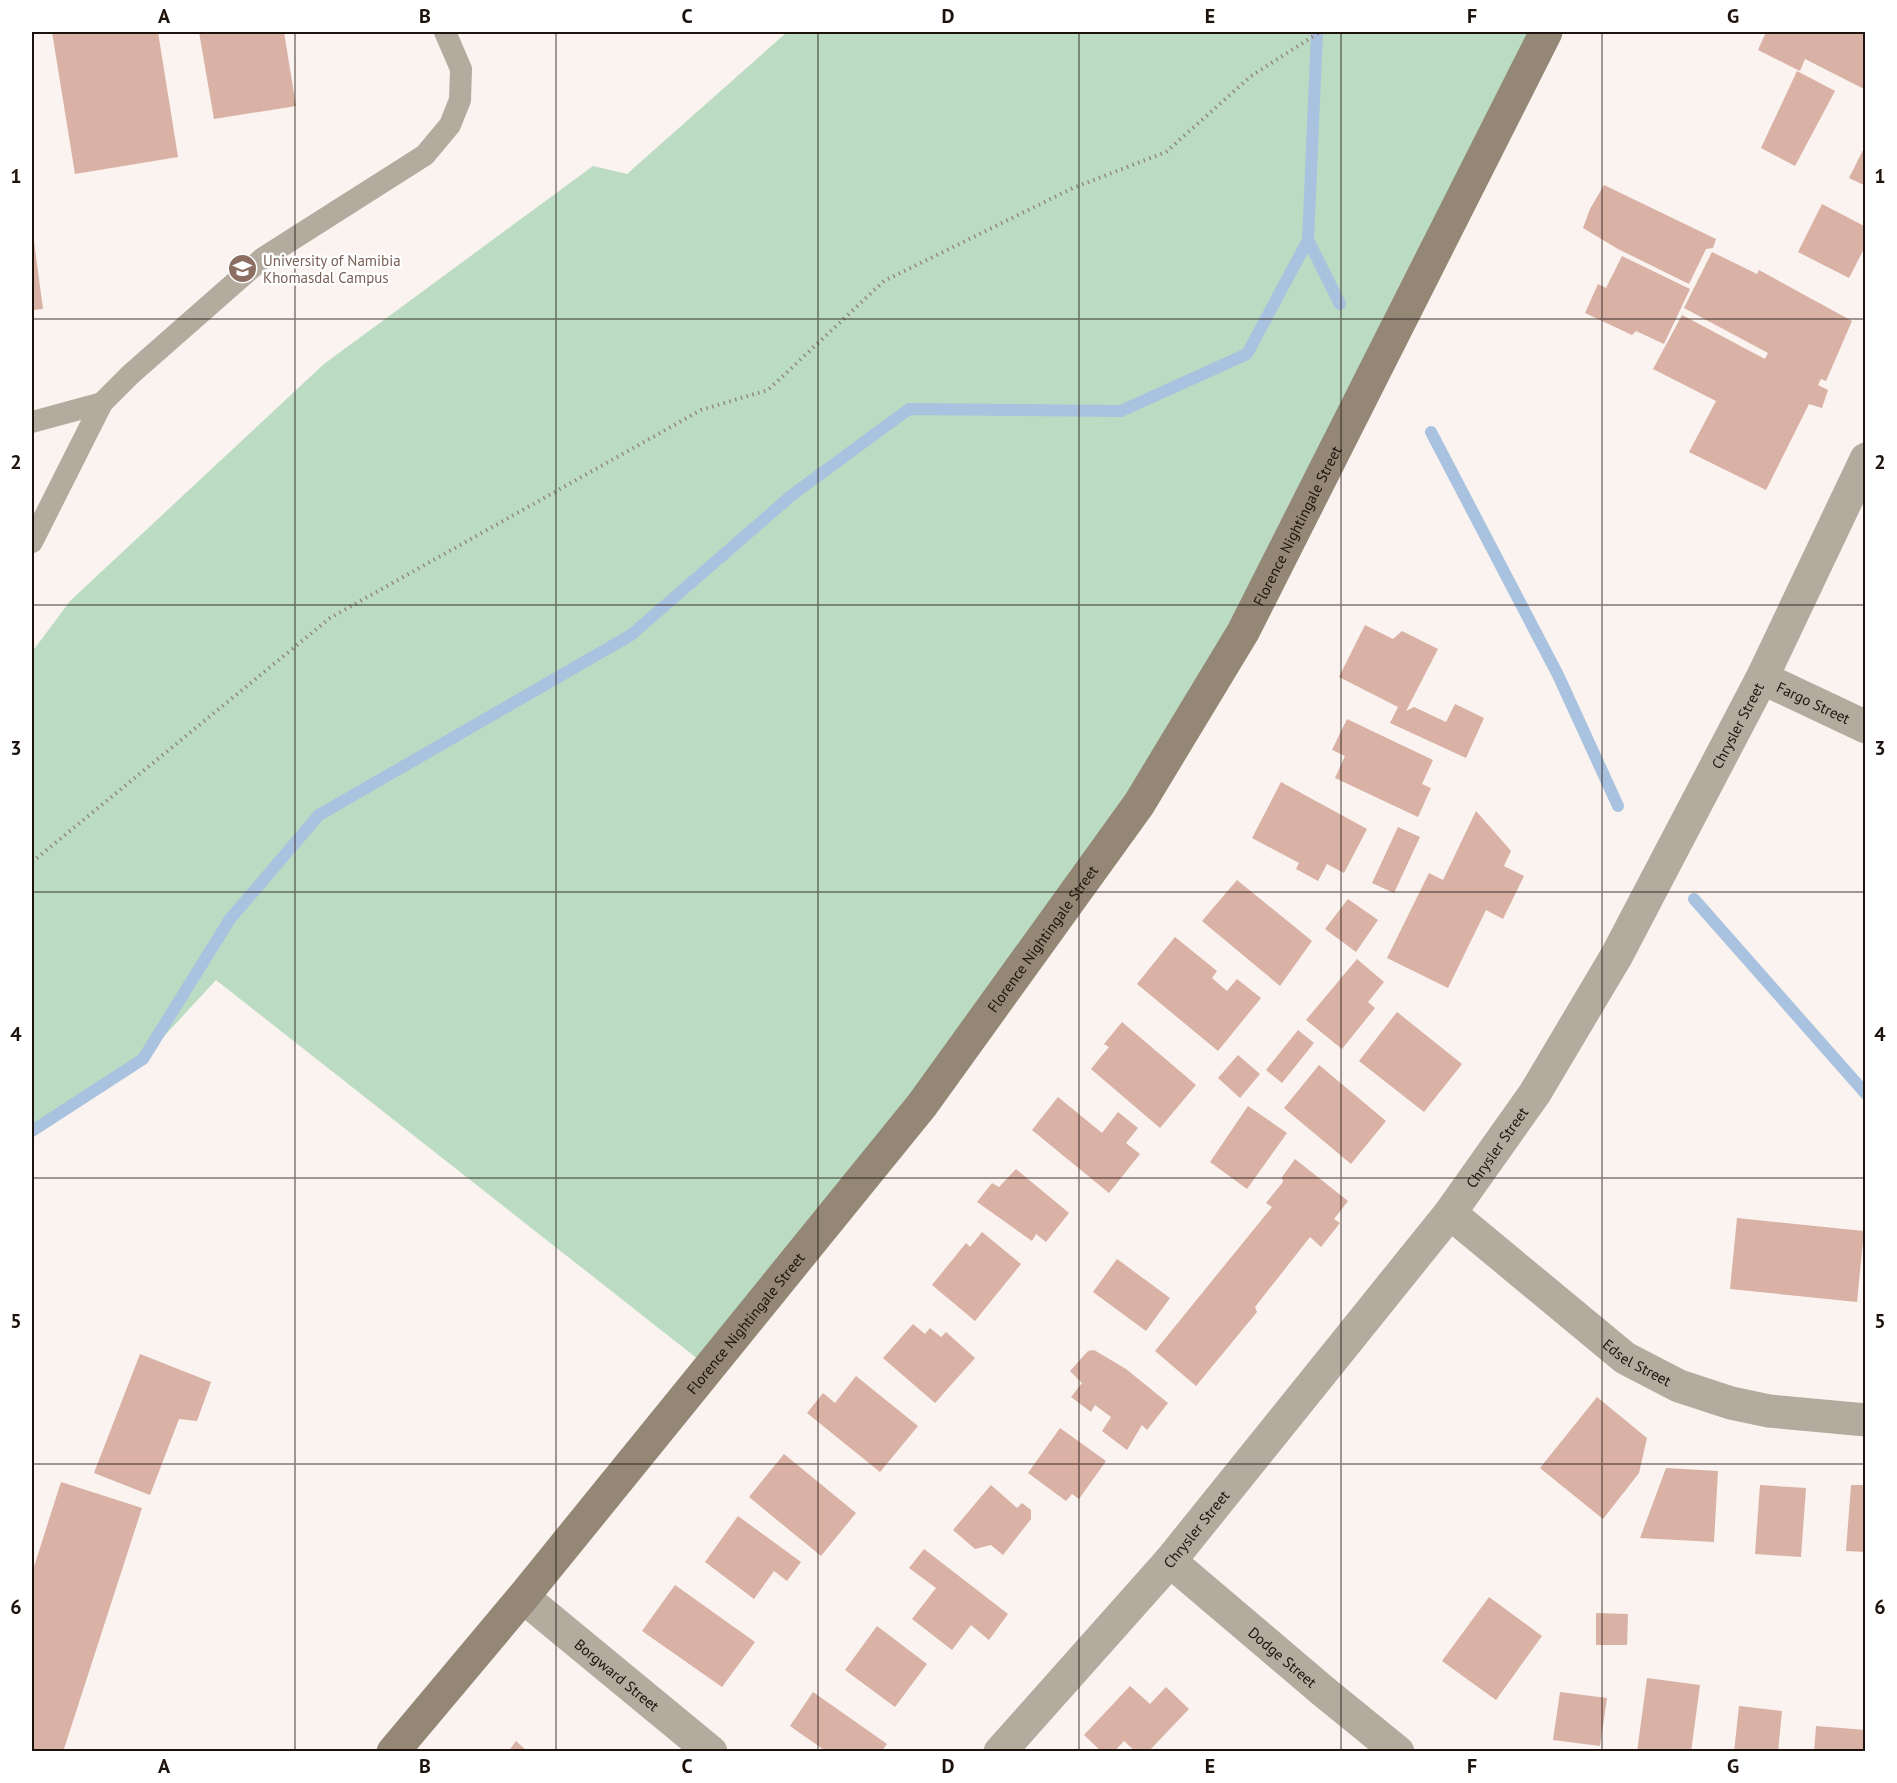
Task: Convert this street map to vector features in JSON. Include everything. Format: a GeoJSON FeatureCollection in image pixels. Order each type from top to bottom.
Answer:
{"type":"FeatureCollection","features":[{"type":"Feature","properties":{"kind":"main road","name":"Florence Nightingale Street"},"geometry":{"type":"LineString","coordinates":[[393,1752],[523,1597],[922,1105],[1139,804],[1243,632],[1546,32]]}},
{"type":"Feature","properties":{"kind":"street","name":"Chrysler Street"},"geometry":{"type":"LineString","coordinates":[[1000,1752],[1170,1561],[1450,1213],[1535,1094],[1617,955],[1762,678],[1866,459]]}},
{"type":"Feature","properties":{"kind":"street","name":"Fargo Street"},"geometry":{"type":"LineString","coordinates":[[1762,678],[1866,727]]}},
{"type":"Feature","properties":{"kind":"street","name":"Edsel Street"},"geometry":{"type":"LineString","coordinates":[[1450,1213],[1625,1358],[1679,1386],[1731,1403],[1769,1411],[1866,1420]]}},
{"type":"Feature","properties":{"kind":"street","name":"Dodge Street"},"geometry":{"type":"LineString","coordinates":[[1170,1561],[1398,1752]]}},
{"type":"Feature","properties":{"kind":"street","name":"Borgward Street"},"geometry":{"type":"LineString","coordinates":[[523,1597],[711,1752]]}},
{"type":"Feature","properties":{"kind":"lane"},"geometry":{"type":"LineString","coordinates":[[32,542],[102,404],[131,374],[262,258],[425,155],[450,125],[460,100],[461,69],[445,32]]}},
{"type":"Feature","properties":{"kind":"lane"},"geometry":{"type":"LineString","coordinates":[[32,422],[102,404]]}},
{"type":"Feature","properties":{"kind":"path"},"geometry":{"type":"LineString","coordinates":[[32,862],[330,618],[701,410],[768,390],[884,282],[1073,188],[1166,152],[1251,76],[1320,32]]}},
{"type":"Feature","properties":{"kind":"green space"},"geometry":{"type":"Polygon","coordinates":[[[787,32],[1546,32],[1139,804],[708,1367],[216,980],[143,1059],[32,1131],[32,652],[70,601],[324,364],[593,166],[627,174],[787,32]]]}},
{"type":"Feature","properties":{"kind":"building"},"geometry":{"type":"Polygon","coordinates":[[[52,32],[158,32],[178,157],[75,174],[52,32]]]}},
{"type":"Feature","properties":{"kind":"building"},"geometry":{"type":"Polygon","coordinates":[[[199,32],[284,32],[296,106],[214,119],[199,32]]]}},
{"type":"Feature","properties":{"kind":"building"},"geometry":{"type":"Polygon","coordinates":[[[1766,32],[1777,34],[1779,32],[1866,32],[1866,90],[1805,59],[1800,71],[1758,50],[1766,32]]]}},
{"type":"Feature","properties":{"kind":"building"},"geometry":{"type":"Polygon","coordinates":[[[1797,71],[1835,91],[1795,166],[1761,148],[1797,71]]]}},
{"type":"Feature","properties":{"kind":"building"},"geometry":{"type":"Polygon","coordinates":[[[1866,144],[1866,186],[1849,178],[1866,144]]]}},
{"type":"Feature","properties":{"kind":"building"},"geometry":{"type":"Polygon","coordinates":[[[1604,185],[1716,239],[1713,248],[1706,249],[1689,284],[1618,249],[1583,228],[1590,209],[1604,185]]]}},
{"type":"Feature","properties":{"kind":"building"},"geometry":{"type":"Polygon","coordinates":[[[1822,204],[1866,227],[1866,245],[1849,278],[1798,252],[1822,204]]]}},
{"type":"Feature","properties":{"kind":"building"},"geometry":{"type":"Polygon","coordinates":[[[32,235],[43,309],[32,310],[32,235]]]}},
{"type":"Feature","properties":{"kind":"building"},"geometry":{"type":"Polygon","coordinates":[[[1712,252],[1757,274],[1759,270],[1852,321],[1826,381],[1821,379],[1818,385],[1828,390],[1822,408],[1809,404],[1766,490],[1689,452],[1716,401],[1653,369],[1682,315],[1765,359],[1768,353],[1684,308],[1712,252]]]}},
{"type":"Feature","properties":{"kind":"building"},"geometry":{"type":"Polygon","coordinates":[[[1622,256],[1690,289],[1664,344],[1636,331],[1632,335],[1585,313],[1598,284],[1606,288],[1622,256]]]}},
{"type":"Feature","properties":{"kind":"building"},"geometry":{"type":"Polygon","coordinates":[[[1365,625],[1393,639],[1402,631],[1438,649],[1406,711],[1414,707],[1446,722],[1455,704],[1484,718],[1466,758],[1390,723],[1398,707],[1339,677],[1365,625]]]}},
{"type":"Feature","properties":{"kind":"building"},"geometry":{"type":"Polygon","coordinates":[[[1347,719],[1433,760],[1422,784],[1431,788],[1418,817],[1335,778],[1345,756],[1332,750],[1347,719]]]}},
{"type":"Feature","properties":{"kind":"building"},"geometry":{"type":"Polygon","coordinates":[[[1281,782],[1367,829],[1344,873],[1327,864],[1318,881],[1296,869],[1299,863],[1252,838],[1281,782]]]}},
{"type":"Feature","properties":{"kind":"building"},"geometry":{"type":"Polygon","coordinates":[[[1476,811],[1511,851],[1504,866],[1524,876],[1503,919],[1486,910],[1448,988],[1387,958],[1429,873],[1443,880],[1476,811]]]}},
{"type":"Feature","properties":{"kind":"building"},"geometry":{"type":"Polygon","coordinates":[[[1398,827],[1420,837],[1394,893],[1372,883],[1398,827]]]}},
{"type":"Feature","properties":{"kind":"building"},"geometry":{"type":"Polygon","coordinates":[[[1237,880],[1312,941],[1280,986],[1202,921],[1237,880]]]}},
{"type":"Feature","properties":{"kind":"building"},"geometry":{"type":"Polygon","coordinates":[[[1348,899],[1378,920],[1356,952],[1325,929],[1348,899]]]}},
{"type":"Feature","properties":{"kind":"building"},"geometry":{"type":"Polygon","coordinates":[[[1175,937],[1217,971],[1212,978],[1227,991],[1237,979],[1261,998],[1218,1051],[1137,984],[1175,937]]]}},
{"type":"Feature","properties":{"kind":"building"},"geometry":{"type":"Polygon","coordinates":[[[1357,959],[1384,982],[1368,1002],[1375,1008],[1342,1049],[1306,1020],[1357,959]]]}},
{"type":"Feature","properties":{"kind":"building"},"geometry":{"type":"Polygon","coordinates":[[[1397,1012],[1462,1064],[1424,1112],[1359,1061],[1397,1012]]]}},
{"type":"Feature","properties":{"kind":"building"},"geometry":{"type":"Polygon","coordinates":[[[1122,1022],[1196,1085],[1160,1128],[1091,1069],[1109,1047],[1104,1044],[1122,1022]]]}},
{"type":"Feature","properties":{"kind":"building"},"geometry":{"type":"Polygon","coordinates":[[[1298,1030],[1314,1043],[1282,1083],[1266,1070],[1298,1030]]]}},
{"type":"Feature","properties":{"kind":"building"},"geometry":{"type":"Polygon","coordinates":[[[1238,1055],[1260,1074],[1240,1098],[1218,1078],[1238,1055]]]}},
{"type":"Feature","properties":{"kind":"building"},"geometry":{"type":"Polygon","coordinates":[[[1319,1065],[1386,1121],[1351,1164],[1284,1108],[1319,1065]]]}},
{"type":"Feature","properties":{"kind":"building"},"geometry":{"type":"Polygon","coordinates":[[[1058,1097],[1102,1133],[1118,1112],[1138,1128],[1126,1143],[1140,1154],[1109,1193],[1032,1130],[1058,1097]]]}},
{"type":"Feature","properties":{"kind":"building"},"geometry":{"type":"Polygon","coordinates":[[[1248,1106],[1287,1133],[1247,1189],[1210,1162],[1248,1106]]]}},
{"type":"Feature","properties":{"kind":"building"},"geometry":{"type":"Polygon","coordinates":[[[1295,1159],[1348,1201],[1334,1219],[1340,1223],[1321,1247],[1310,1237],[1255,1307],[1257,1312],[1196,1386],[1155,1351],[1272,1207],[1266,1203],[1283,1182],[1282,1177],[1295,1159]]]}},
{"type":"Feature","properties":{"kind":"building"},"geometry":{"type":"Polygon","coordinates":[[[1016,1169],[1069,1213],[1046,1242],[1036,1234],[1032,1241],[977,1202],[992,1183],[999,1187],[1016,1169]]]}},
{"type":"Feature","properties":{"kind":"building"},"geometry":{"type":"Polygon","coordinates":[[[1737,1218],[1864,1231],[1857,1302],[1730,1289],[1737,1218]]]}},
{"type":"Feature","properties":{"kind":"building"},"geometry":{"type":"Polygon","coordinates":[[[982,1232],[1021,1264],[975,1321],[932,1285],[966,1243],[970,1247],[982,1232]]]}},
{"type":"Feature","properties":{"kind":"building"},"geometry":{"type":"Polygon","coordinates":[[[1117,1259],[1170,1298],[1146,1331],[1093,1292],[1117,1259]]]}},
{"type":"Feature","properties":{"kind":"building"},"geometry":{"type":"Polygon","coordinates":[[[913,1324],[925,1334],[930,1328],[941,1337],[946,1332],[975,1358],[935,1403],[883,1358],[913,1324]]]}},
{"type":"Feature","properties":{"kind":"building"},"geometry":{"type":"Polygon","coordinates":[[[1094,1350],[1126,1369],[1168,1403],[1147,1430],[1142,1425],[1127,1450],[1102,1431],[1111,1417],[1095,1405],[1091,1412],[1071,1397],[1082,1383],[1070,1371],[1088,1351],[1094,1350]]]}},
{"type":"Feature","properties":{"kind":"building"},"geometry":{"type":"Polygon","coordinates":[[[140,1354],[211,1382],[197,1421],[179,1419],[150,1495],[94,1473],[140,1354]]]}},
{"type":"Feature","properties":{"kind":"building"},"geometry":{"type":"Polygon","coordinates":[[[856,1376],[918,1426],[880,1472],[807,1413],[823,1393],[835,1403],[856,1376]]]}},
{"type":"Feature","properties":{"kind":"building"},"geometry":{"type":"Polygon","coordinates":[[[1597,1397],[1647,1438],[1639,1473],[1603,1519],[1540,1468],[1597,1397]]]}},
{"type":"Feature","properties":{"kind":"building"},"geometry":{"type":"Polygon","coordinates":[[[1060,1428],[1106,1461],[1079,1499],[1072,1494],[1066,1501],[1028,1473],[1060,1428]]]}},
{"type":"Feature","properties":{"kind":"building"},"geometry":{"type":"Polygon","coordinates":[[[784,1454],[856,1513],[821,1556],[749,1497],[784,1454]]]}},
{"type":"Feature","properties":{"kind":"building"},"geometry":{"type":"Polygon","coordinates":[[[1666,1468],[1718,1471],[1714,1542],[1640,1538],[1666,1468]]]}},
{"type":"Feature","properties":{"kind":"building"},"geometry":{"type":"Polygon","coordinates":[[[61,1482],[142,1508],[63,1752],[32,1752],[32,1573],[61,1482]]]}},
{"type":"Feature","properties":{"kind":"building"},"geometry":{"type":"Polygon","coordinates":[[[991,1485],[1017,1508],[1022,1503],[1031,1510],[1031,1519],[1003,1555],[991,1545],[975,1549],[953,1530],[991,1485]]]}},
{"type":"Feature","properties":{"kind":"building"},"geometry":{"type":"Polygon","coordinates":[[[1760,1485],[1806,1488],[1801,1557],[1755,1554],[1760,1485]]]}},
{"type":"Feature","properties":{"kind":"building"},"geometry":{"type":"Polygon","coordinates":[[[1851,1485],[1866,1485],[1866,1552],[1846,1551],[1851,1485]]]}},
{"type":"Feature","properties":{"kind":"building"},"geometry":{"type":"Polygon","coordinates":[[[738,1516],[801,1562],[787,1581],[774,1571],[754,1599],[705,1562],[738,1516]]]}},
{"type":"Feature","properties":{"kind":"building"},"geometry":{"type":"Polygon","coordinates":[[[924,1549],[1008,1614],[989,1640],[971,1625],[952,1650],[912,1619],[936,1588],[909,1568],[924,1549]]]}},
{"type":"Feature","properties":{"kind":"building"},"geometry":{"type":"Polygon","coordinates":[[[675,1585],[755,1642],[722,1687],[642,1631],[675,1585]]]}},
{"type":"Feature","properties":{"kind":"building"},"geometry":{"type":"Polygon","coordinates":[[[1489,1597],[1542,1636],[1496,1700],[1442,1661],[1489,1597]]]}},
{"type":"Feature","properties":{"kind":"building"},"geometry":{"type":"Polygon","coordinates":[[[1596,1613],[1628,1614],[1627,1645],[1596,1645],[1596,1613]]]}},
{"type":"Feature","properties":{"kind":"building"},"geometry":{"type":"Polygon","coordinates":[[[877,1626],[927,1664],[895,1707],[845,1670],[877,1626]]]}},
{"type":"Feature","properties":{"kind":"building"},"geometry":{"type":"Polygon","coordinates":[[[1647,1678],[1700,1685],[1691,1752],[1637,1752],[1647,1678]]]}},
{"type":"Feature","properties":{"kind":"building"},"geometry":{"type":"Polygon","coordinates":[[[1130,1686],[1150,1704],[1166,1687],[1189,1709],[1148,1752],[1136,1752],[1124,1741],[1114,1752],[1102,1752],[1084,1735],[1130,1686]]]}},
{"type":"Feature","properties":{"kind":"building"},"geometry":{"type":"Polygon","coordinates":[[[813,1692],[887,1744],[881,1752],[827,1752],[790,1726],[813,1692]]]}},
{"type":"Feature","properties":{"kind":"building"},"geometry":{"type":"Polygon","coordinates":[[[1560,1692],[1607,1698],[1600,1746],[1553,1740],[1560,1692]]]}},
{"type":"Feature","properties":{"kind":"building"},"geometry":{"type":"Polygon","coordinates":[[[1739,1706],[1782,1711],[1778,1752],[1734,1752],[1739,1706]]]}},
{"type":"Feature","properties":{"kind":"building"},"geometry":{"type":"Polygon","coordinates":[[[1816,1726],[1866,1730],[1866,1752],[1814,1752],[1816,1726]]]}},
{"type":"Feature","properties":{"kind":"building"},"geometry":{"type":"Polygon","coordinates":[[[516,1741],[528,1752],[508,1752],[516,1741]]]}},
{"type":"Feature","properties":{"kind":"waterway"},"geometry":{"type":"LineString","coordinates":[[32,1131],[143,1059],[230,919],[319,815],[631,635],[792,495],[909,409],[1121,411],[1247,354],[1308,240],[1317,32]]}},
{"type":"Feature","properties":{"kind":"waterway"},"geometry":{"type":"LineString","coordinates":[[1308,240],[1340,304]]}},
{"type":"Feature","properties":{"kind":"waterway"},"geometry":{"type":"LineString","coordinates":[[1431,432],[1558,675],[1618,806]]}},
{"type":"Feature","properties":{"kind":"waterway"},"geometry":{"type":"LineString","coordinates":[[1694,899],[1866,1094]]}},
{"type":"Feature","properties":{"kind":"place","name":"University of Namibia Khomasdal Campus"},"geometry":{"type":"Point","coordinates":[242,269]}}]}
